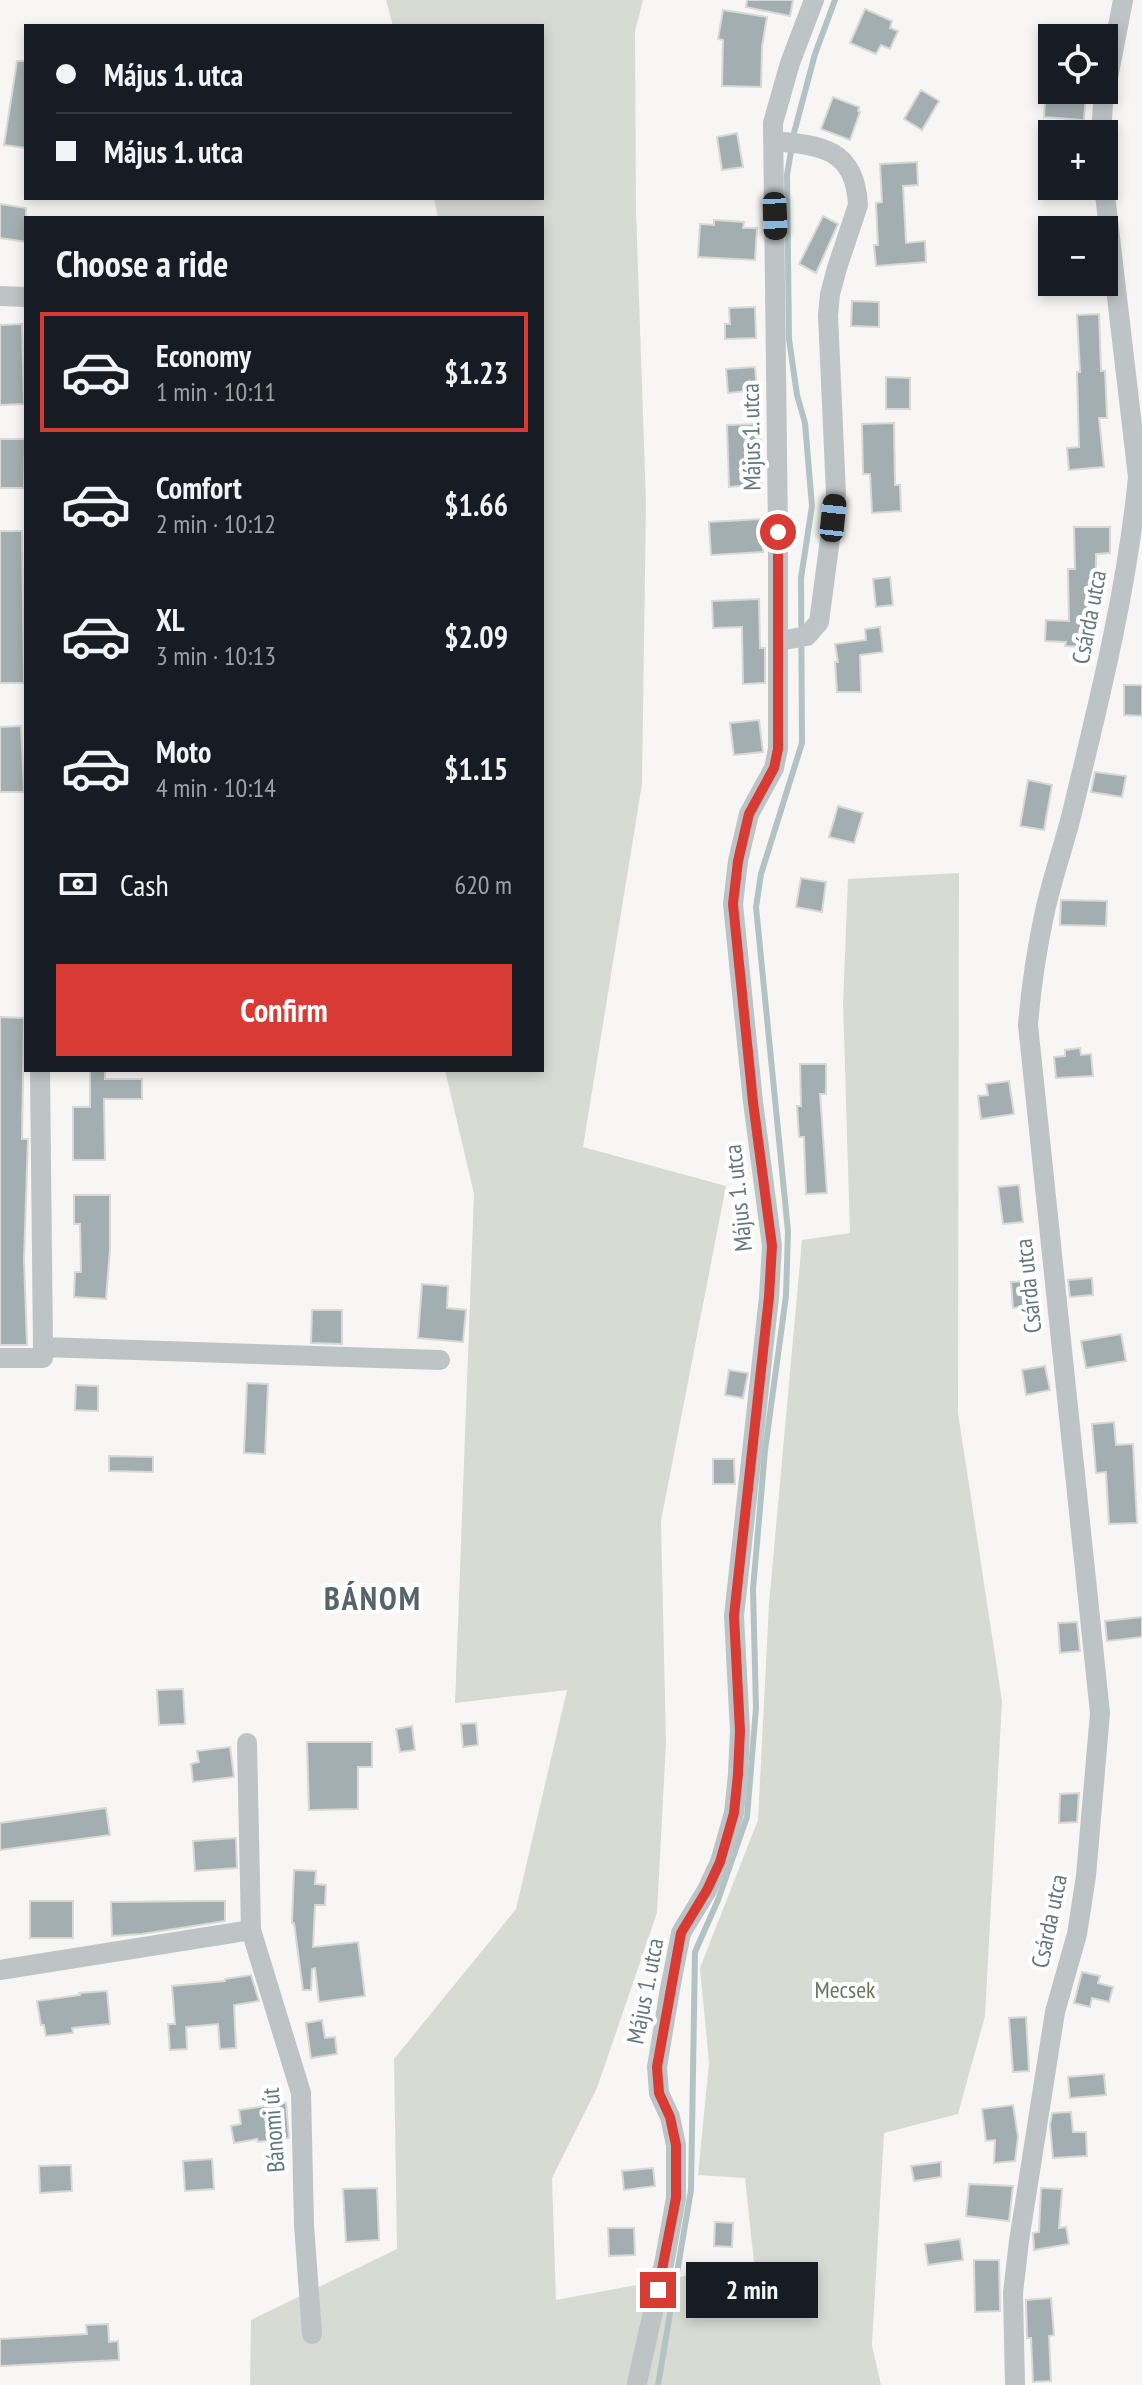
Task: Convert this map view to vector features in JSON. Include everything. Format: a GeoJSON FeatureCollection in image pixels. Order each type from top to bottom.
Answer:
{"type":"FeatureCollection","features":[{"type":"Feature","properties":{"kind":"street","name":"Május 1. utca"},"geometry":{"type":"LineString","coordinates":[[637,2383],[676,2198],[676,2145],[670,2117],[659,2093],[657,2067],[667,2005],[681,1933],[720,1862],[734,1813],[738,1774],[740,1731],[734,1616],[772,1246],[753,1102],[733,904],[738,861],[749,814],[774,768],[794,639],[773,123],[790,63],[814,0]]}},
{"type":"Feature","properties":{"kind":"street"},"geometry":{"type":"LineString","coordinates":[[1102,120],[1123,0]]}},
{"type":"Feature","properties":{"kind":"street"},"geometry":{"type":"LineString","coordinates":[[773,141],[803,143],[845,161],[852,171],[858,191],[858,205],[830,294],[828,315],[836,494],[819,622],[794,639]]}},
{"type":"Feature","properties":{"kind":"street","name":"Csárda utca"},"geometry":{"type":"LineString","coordinates":[[1015,2385],[1013,2293],[1019,2241],[1055,2012],[1077,1934],[1086,1876],[1100,1713],[1028,1025],[1031,989],[1046,909],[1099,704],[1121,595],[1140,469],[1106,200]]}},
{"type":"Feature","properties":{"kind":"street"},"geometry":{"type":"LineString","coordinates":[[0,296],[24,297]]}},
{"type":"Feature","properties":{"kind":"street"},"geometry":{"type":"LineString","coordinates":[[0,1358],[43,1358],[40,1072]]}},
{"type":"Feature","properties":{"kind":"street"},"geometry":{"type":"LineString","coordinates":[[43,1347],[440,1360]]}},
{"type":"Feature","properties":{"kind":"street","name":"Bánomi út"},"geometry":{"type":"LineString","coordinates":[[247,1743],[251,1930],[301,2093],[304,2225],[312,2334]]}},
{"type":"Feature","properties":{"kind":"street"},"geometry":{"type":"LineString","coordinates":[[0,1970],[251,1930]]}},
{"type":"Feature","properties":{"kind":"green space","name":"Mecsek"},"geometry":{"type":"Polygon","coordinates":[[[386,0],[643,0],[635,31],[636,210],[646,502],[642,784],[583,1147],[726,1186],[661,1521],[666,1743],[657,1913],[597,2088],[552,2178],[556,2300],[754,2263],[745,2178],[698,2175],[709,2063],[700,1968],[758,1820],[769,1604],[802,1240],[850,1233],[843,1003],[848,879],[959,873],[958,1413],[1002,1701],[985,2016],[958,2114],[884,2133],[872,2345],[881,2385],[250,2385],[251,2320],[397,2249],[394,2059],[516,1909],[567,1690],[455,1703],[474,1194],[445,1072],[544,1072],[544,216],[438,216],[434,200],[544,200],[544,24],[392,24],[386,0]]]}},
{"type":"Feature","properties":{"kind":"building"},"geometry":{"type":"Polygon","coordinates":[[[747,0],[793,0],[790,16],[746,7],[747,0]]]}},
{"type":"Feature","properties":{"kind":"building"},"geometry":{"type":"Polygon","coordinates":[[[865,9],[892,21],[890,28],[898,31],[890,49],[881,45],[876,54],[850,43],[865,9]]]}},
{"type":"Feature","properties":{"kind":"building"},"geometry":{"type":"Polygon","coordinates":[[[723,10],[767,17],[762,46],[761,87],[722,86],[723,40],[718,39],[723,10]]]}},
{"type":"Feature","properties":{"kind":"building"},"geometry":{"type":"Polygon","coordinates":[[[17,61],[24,61],[24,148],[4,145],[17,61]]]}},
{"type":"Feature","properties":{"kind":"building"},"geometry":{"type":"Polygon","coordinates":[[[921,90],[939,101],[922,130],[904,119],[921,90]]]}},
{"type":"Feature","properties":{"kind":"building"},"geometry":{"type":"Polygon","coordinates":[[[833,97],[859,107],[850,140],[821,129],[833,97]]]}},
{"type":"Feature","properties":{"kind":"building"},"geometry":{"type":"Polygon","coordinates":[[[1045,104],[1085,104],[1084,120],[1044,117],[1045,104]]]}},
{"type":"Feature","properties":{"kind":"building"},"geometry":{"type":"Polygon","coordinates":[[[737,133],[743,167],[722,170],[717,137],[737,133]]]}},
{"type":"Feature","properties":{"kind":"building"},"geometry":{"type":"Polygon","coordinates":[[[917,162],[918,185],[903,186],[906,243],[925,241],[926,262],[876,266],[876,203],[882,202],[880,164],[917,162]]]}},
{"type":"Feature","properties":{"kind":"building"},"geometry":{"type":"Polygon","coordinates":[[[0,204],[26,208],[24,242],[0,238],[0,204]]]}},
{"type":"Feature","properties":{"kind":"building"},"geometry":{"type":"Polygon","coordinates":[[[823,216],[838,224],[816,273],[799,264],[823,216]]]}},
{"type":"Feature","properties":{"kind":"building"},"geometry":{"type":"Polygon","coordinates":[[[714,220],[744,222],[743,228],[757,228],[755,260],[698,257],[700,224],[714,225],[714,220]]]}},
{"type":"Feature","properties":{"kind":"building"},"geometry":{"type":"Polygon","coordinates":[[[852,301],[879,302],[879,327],[851,326],[852,301]]]}},
{"type":"Feature","properties":{"kind":"building"},"geometry":{"type":"Polygon","coordinates":[[[755,307],[756,338],[725,339],[725,324],[730,324],[729,308],[755,307]]]}},
{"type":"Feature","properties":{"kind":"building"},"geometry":{"type":"Polygon","coordinates":[[[1099,314],[1107,418],[1099,418],[1104,467],[1069,470],[1067,448],[1079,447],[1077,315],[1099,314]]]}},
{"type":"Feature","properties":{"kind":"building"},"geometry":{"type":"Polygon","coordinates":[[[22,324],[24,404],[0,405],[0,325],[22,324]]]}},
{"type":"Feature","properties":{"kind":"building"},"geometry":{"type":"Polygon","coordinates":[[[755,367],[757,390],[728,393],[726,369],[755,367]]]}},
{"type":"Feature","properties":{"kind":"building"},"geometry":{"type":"Polygon","coordinates":[[[886,377],[910,378],[910,409],[886,409],[886,377]]]}},
{"type":"Feature","properties":{"kind":"building"},"geometry":{"type":"Polygon","coordinates":[[[894,423],[895,485],[900,485],[901,511],[872,513],[870,474],[863,474],[862,424],[894,423]]]}},
{"type":"Feature","properties":{"kind":"building"},"geometry":{"type":"Polygon","coordinates":[[[760,424],[762,484],[729,487],[727,425],[760,424]]]}},
{"type":"Feature","properties":{"kind":"building"},"geometry":{"type":"Polygon","coordinates":[[[0,439],[24,439],[24,488],[0,488],[0,439]]]}},
{"type":"Feature","properties":{"kind":"building"},"geometry":{"type":"Polygon","coordinates":[[[761,519],[763,552],[711,555],[709,522],[761,519]]]}},
{"type":"Feature","properties":{"kind":"building"},"geometry":{"type":"Polygon","coordinates":[[[1074,527],[1110,527],[1110,553],[1096,554],[1096,599],[1090,599],[1088,647],[1045,641],[1046,620],[1069,621],[1068,569],[1075,569],[1074,527]]]}},
{"type":"Feature","properties":{"kind":"building"},"geometry":{"type":"Polygon","coordinates":[[[0,531],[22,531],[24,683],[0,683],[0,531]]]}},
{"type":"Feature","properties":{"kind":"building"},"geometry":{"type":"Polygon","coordinates":[[[890,577],[893,605],[876,607],[873,579],[890,577]]]}},
{"type":"Feature","properties":{"kind":"building"},"geometry":{"type":"Polygon","coordinates":[[[759,599],[760,648],[765,648],[765,683],[743,684],[742,627],[713,628],[712,601],[759,599]]]}},
{"type":"Feature","properties":{"kind":"building"},"geometry":{"type":"Polygon","coordinates":[[[880,627],[883,652],[860,655],[861,692],[837,692],[835,644],[866,640],[865,629],[880,627]]]}},
{"type":"Feature","properties":{"kind":"building"},"geometry":{"type":"Polygon","coordinates":[[[1124,685],[1142,685],[1142,716],[1124,715],[1124,685]]]}},
{"type":"Feature","properties":{"kind":"building"},"geometry":{"type":"Polygon","coordinates":[[[759,720],[763,752],[734,755],[730,723],[759,720]]]}},
{"type":"Feature","properties":{"kind":"building"},"geometry":{"type":"Polygon","coordinates":[[[21,726],[24,792],[0,792],[0,727],[21,726]]]}},
{"type":"Feature","properties":{"kind":"building"},"geometry":{"type":"Polygon","coordinates":[[[1095,772],[1126,776],[1122,797],[1091,792],[1095,772]]]}},
{"type":"Feature","properties":{"kind":"building"},"geometry":{"type":"Polygon","coordinates":[[[1028,780],[1052,785],[1044,830],[1020,826],[1028,780]]]}},
{"type":"Feature","properties":{"kind":"building"},"geometry":{"type":"Polygon","coordinates":[[[838,806],[863,813],[854,843],[829,837],[838,806]]]}},
{"type":"Feature","properties":{"kind":"building"},"geometry":{"type":"Polygon","coordinates":[[[801,878],[826,882],[822,912],[796,907],[801,878]]]}},
{"type":"Feature","properties":{"kind":"building"},"geometry":{"type":"Polygon","coordinates":[[[1061,900],[1107,901],[1106,926],[1060,925],[1061,900]]]}},
{"type":"Feature","properties":{"kind":"building"},"geometry":{"type":"Polygon","coordinates":[[[0,1017],[24,1018],[22,1139],[28,1139],[24,1259],[27,1345],[0,1345],[0,1017]]]}},
{"type":"Feature","properties":{"kind":"building"},"geometry":{"type":"Polygon","coordinates":[[[1080,1048],[1081,1055],[1091,1054],[1093,1076],[1056,1078],[1054,1057],[1065,1056],[1065,1050],[1080,1048]]]}},
{"type":"Feature","properties":{"kind":"building"},"geometry":{"type":"Polygon","coordinates":[[[800,1064],[826,1064],[826,1094],[820,1094],[827,1193],[806,1194],[804,1137],[799,1137],[797,1106],[801,1106],[800,1064]]]}},
{"type":"Feature","properties":{"kind":"building"},"geometry":{"type":"Polygon","coordinates":[[[90,1072],[105,1072],[105,1079],[142,1079],[142,1099],[104,1099],[105,1160],[73,1160],[73,1107],[90,1107],[90,1072]]]}},
{"type":"Feature","properties":{"kind":"building"},"geometry":{"type":"Polygon","coordinates":[[[1009,1081],[1014,1114],[981,1119],[978,1096],[988,1095],[986,1084],[1009,1081]]]}},
{"type":"Feature","properties":{"kind":"building"},"geometry":{"type":"Polygon","coordinates":[[[1019,1185],[1023,1222],[1003,1224],[998,1187],[1019,1185]]]}},
{"type":"Feature","properties":{"kind":"building"},"geometry":{"type":"Polygon","coordinates":[[[74,1195],[110,1195],[106,1299],[74,1297],[75,1272],[81,1272],[80,1224],[74,1224],[74,1195]]]}},
{"type":"Feature","properties":{"kind":"building"},"geometry":{"type":"Polygon","coordinates":[[[1092,1278],[1093,1295],[1070,1297],[1068,1280],[1092,1278]]]}},
{"type":"Feature","properties":{"kind":"building"},"geometry":{"type":"Polygon","coordinates":[[[1033,1281],[1035,1306],[1013,1308],[1011,1282],[1033,1281]]]}},
{"type":"Feature","properties":{"kind":"building"},"geometry":{"type":"Polygon","coordinates":[[[422,1284],[448,1286],[447,1308],[466,1310],[463,1342],[418,1338],[422,1284]]]}},
{"type":"Feature","properties":{"kind":"building"},"geometry":{"type":"Polygon","coordinates":[[[312,1310],[342,1310],[342,1344],[311,1343],[312,1310]]]}},
{"type":"Feature","properties":{"kind":"building"},"geometry":{"type":"Polygon","coordinates":[[[1121,1334],[1126,1361],[1086,1368],[1081,1341],[1121,1334]]]}},
{"type":"Feature","properties":{"kind":"building"},"geometry":{"type":"Polygon","coordinates":[[[1045,1366],[1050,1390],[1026,1395],[1022,1370],[1045,1366]]]}},
{"type":"Feature","properties":{"kind":"building"},"geometry":{"type":"Polygon","coordinates":[[[729,1370],[748,1373],[743,1398],[725,1395],[729,1370]]]}},
{"type":"Feature","properties":{"kind":"building"},"geometry":{"type":"Polygon","coordinates":[[[247,1383],[268,1384],[265,1454],[244,1453],[247,1383]]]}},
{"type":"Feature","properties":{"kind":"building"},"geometry":{"type":"Polygon","coordinates":[[[76,1385],[98,1386],[98,1411],[75,1410],[76,1385]]]}},
{"type":"Feature","properties":{"kind":"building"},"geometry":{"type":"Polygon","coordinates":[[[1114,1422],[1116,1445],[1133,1444],[1137,1523],[1109,1524],[1106,1472],[1096,1473],[1092,1424],[1114,1422]]]}},
{"type":"Feature","properties":{"kind":"building"},"geometry":{"type":"Polygon","coordinates":[[[109,1456],[153,1457],[153,1472],[109,1471],[109,1456]]]}},
{"type":"Feature","properties":{"kind":"building"},"geometry":{"type":"Polygon","coordinates":[[[713,1459],[734,1459],[735,1484],[713,1484],[713,1459]]]}},
{"type":"Feature","properties":{"kind":"building"},"geometry":{"type":"Polygon","coordinates":[[[1142,1617],[1142,1637],[1107,1641],[1105,1621],[1142,1617]]]}},
{"type":"Feature","properties":{"kind":"building"},"geometry":{"type":"Polygon","coordinates":[[[1077,1622],[1080,1651],[1060,1653],[1058,1623],[1077,1622]]]}},
{"type":"Feature","properties":{"kind":"building"},"geometry":{"type":"Polygon","coordinates":[[[183,1689],[185,1724],[159,1725],[157,1690],[183,1689]]]}},
{"type":"Feature","properties":{"kind":"building"},"geometry":{"type":"Polygon","coordinates":[[[476,1723],[478,1745],[463,1747],[461,1724],[476,1723]]]}},
{"type":"Feature","properties":{"kind":"building"},"geometry":{"type":"Polygon","coordinates":[[[412,1726],[415,1750],[400,1752],[396,1729],[412,1726]]]}},
{"type":"Feature","properties":{"kind":"building"},"geometry":{"type":"Polygon","coordinates":[[[307,1742],[372,1742],[372,1767],[358,1767],[358,1809],[309,1810],[307,1742]]]}},
{"type":"Feature","properties":{"kind":"building"},"geometry":{"type":"Polygon","coordinates":[[[230,1747],[234,1777],[193,1782],[191,1764],[199,1762],[197,1751],[230,1747]]]}},
{"type":"Feature","properties":{"kind":"building"},"geometry":{"type":"Polygon","coordinates":[[[1079,1793],[1077,1822],[1059,1823],[1060,1794],[1079,1793]]]}},
{"type":"Feature","properties":{"kind":"building"},"geometry":{"type":"Polygon","coordinates":[[[106,1808],[110,1835],[0,1850],[0,1823],[106,1808]]]}},
{"type":"Feature","properties":{"kind":"building"},"geometry":{"type":"Polygon","coordinates":[[[236,1838],[237,1868],[195,1871],[193,1841],[236,1838]]]}},
{"type":"Feature","properties":{"kind":"building"},"geometry":{"type":"Polygon","coordinates":[[[294,1870],[316,1871],[315,1884],[326,1885],[325,1905],[315,1905],[313,1947],[358,1942],[365,1996],[319,2002],[315,1968],[312,1969],[311,1990],[303,1990],[292,1923],[294,1870]]]}},
{"type":"Feature","properties":{"kind":"building"},"geometry":{"type":"Polygon","coordinates":[[[30,1901],[73,1901],[73,1938],[30,1938],[30,1901]]]}},
{"type":"Feature","properties":{"kind":"building"},"geometry":{"type":"Polygon","coordinates":[[[225,1901],[225,1921],[112,1936],[111,1902],[225,1901]]]}},
{"type":"Feature","properties":{"kind":"building"},"geometry":{"type":"Polygon","coordinates":[[[1082,1972],[1100,1976],[1098,1983],[1113,1987],[1109,2002],[1092,1998],[1090,2007],[1074,2003],[1082,1972]]]}},
{"type":"Feature","properties":{"kind":"building"},"geometry":{"type":"Polygon","coordinates":[[[251,1975],[259,2001],[234,2005],[236,2048],[220,2049],[218,2024],[186,2027],[187,2049],[170,2050],[168,2024],[175,2024],[172,1986],[251,1975]]]}},
{"type":"Feature","properties":{"kind":"building"},"geometry":{"type":"Polygon","coordinates":[[[107,1991],[110,2024],[72,2028],[73,2033],[46,2036],[37,2001],[107,1991]]]}},
{"type":"Feature","properties":{"kind":"building"},"geometry":{"type":"Polygon","coordinates":[[[1026,2017],[1029,2071],[1013,2072],[1009,2018],[1026,2017]]]}},
{"type":"Feature","properties":{"kind":"building"},"geometry":{"type":"Polygon","coordinates":[[[322,2020],[325,2038],[335,2037],[337,2054],[311,2058],[306,2023],[322,2020]]]}},
{"type":"Feature","properties":{"kind":"building"},"geometry":{"type":"Polygon","coordinates":[[[1104,2074],[1106,2095],[1070,2098],[1068,2077],[1104,2074]]]}},
{"type":"Feature","properties":{"kind":"building"},"geometry":{"type":"Polygon","coordinates":[[[286,2103],[289,2138],[234,2143],[231,2126],[241,2124],[239,2110],[286,2103]]]}},
{"type":"Feature","properties":{"kind":"building"},"geometry":{"type":"Polygon","coordinates":[[[1013,2105],[1018,2137],[1015,2161],[994,2163],[995,2140],[986,2141],[982,2109],[1013,2105]]]}},
{"type":"Feature","properties":{"kind":"building"},"geometry":{"type":"Polygon","coordinates":[[[1071,2112],[1073,2132],[1086,2132],[1087,2156],[1053,2158],[1052,2113],[1071,2112]]]}},
{"type":"Feature","properties":{"kind":"building"},"geometry":{"type":"Polygon","coordinates":[[[212,2159],[214,2189],[185,2191],[183,2161],[212,2159]]]}},
{"type":"Feature","properties":{"kind":"building"},"geometry":{"type":"Polygon","coordinates":[[[941,2162],[941,2177],[914,2181],[911,2166],[941,2162]]]}},
{"type":"Feature","properties":{"kind":"building"},"geometry":{"type":"Polygon","coordinates":[[[71,2165],[72,2191],[40,2193],[39,2166],[71,2165]]]}},
{"type":"Feature","properties":{"kind":"building"},"geometry":{"type":"Polygon","coordinates":[[[653,2168],[655,2186],[624,2190],[622,2171],[653,2168]]]}},
{"type":"Feature","properties":{"kind":"building"},"geometry":{"type":"Polygon","coordinates":[[[969,2184],[1013,2186],[1009,2221],[966,2216],[969,2184]]]}},
{"type":"Feature","properties":{"kind":"building"},"geometry":{"type":"Polygon","coordinates":[[[377,2188],[379,2240],[346,2242],[343,2189],[377,2188]]]}},
{"type":"Feature","properties":{"kind":"building"},"geometry":{"type":"Polygon","coordinates":[[[1041,2188],[1062,2189],[1059,2228],[1066,2227],[1069,2244],[1034,2250],[1033,2233],[1039,2232],[1041,2188]]]}},
{"type":"Feature","properties":{"kind":"building"},"geometry":{"type":"Polygon","coordinates":[[[715,2222],[733,2223],[732,2247],[714,2246],[715,2222]]]}},
{"type":"Feature","properties":{"kind":"building"},"geometry":{"type":"Polygon","coordinates":[[[608,2228],[634,2228],[635,2255],[609,2256],[608,2228]]]}},
{"type":"Feature","properties":{"kind":"building"},"geometry":{"type":"Polygon","coordinates":[[[960,2239],[963,2260],[928,2265],[925,2244],[960,2239]]]}},
{"type":"Feature","properties":{"kind":"building"},"geometry":{"type":"Polygon","coordinates":[[[974,2260],[999,2260],[1000,2311],[975,2312],[974,2260]]]}},
{"type":"Feature","properties":{"kind":"building"},"geometry":{"type":"Polygon","coordinates":[[[1051,2298],[1054,2335],[1049,2336],[1051,2381],[1033,2382],[1026,2300],[1051,2298]]]}},
{"type":"Feature","properties":{"kind":"building"},"geometry":{"type":"Polygon","coordinates":[[[108,2324],[109,2342],[118,2341],[119,2360],[0,2366],[0,2339],[87,2334],[86,2325],[108,2324]]]}},
{"type":"Feature","properties":{"kind":"waterway"},"geometry":{"type":"LineString","coordinates":[[794,133],[815,54],[835,0]]}},
{"type":"Feature","properties":{"kind":"waterway"},"geometry":{"type":"LineString","coordinates":[[658,2385],[691,2190],[695,1952],[718,1900],[747,1817],[756,1708],[753,1589],[765,1450],[786,1296],[788,1231],[756,907],[761,874],[802,743],[801,578],[812,506],[805,423],[797,395],[789,339],[787,175],[791,151]]}},
{"type":"Feature","properties":{"kind":"district","name":"BÁNOM"},"geometry":{"type":"Point","coordinates":[373,1598]}},
{"type":"Feature","properties":{"kind":"route"},"geometry":{"type":"LineString","coordinates":[[658,2290],[676,2198],[676,2145],[670,2117],[659,2093],[657,2067],[681,1933],[720,1862],[734,1813],[738,1774],[740,1731],[734,1616],[763,1362],[772,1246],[753,1102],[733,904],[738,861],[749,814],[774,768],[778,749],[778,532]]}}]}
